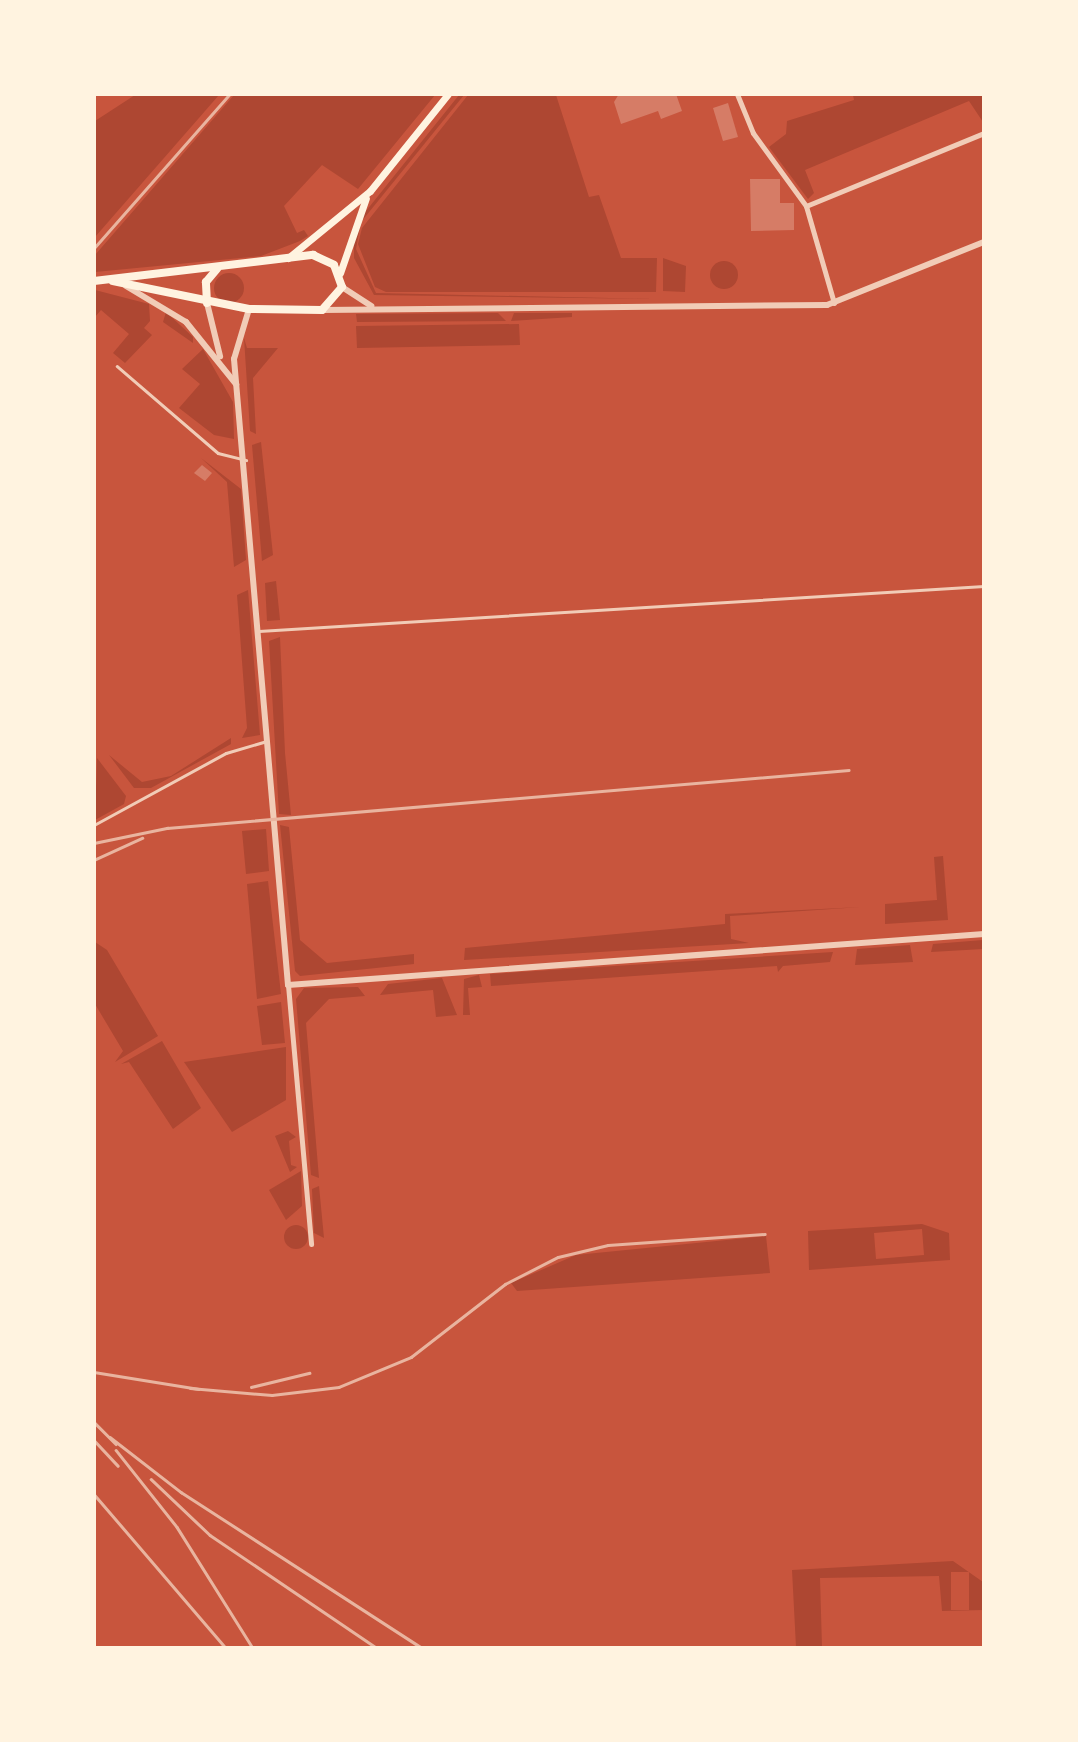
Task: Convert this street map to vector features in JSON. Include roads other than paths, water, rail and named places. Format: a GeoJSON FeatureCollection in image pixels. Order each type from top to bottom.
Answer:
{"type":"FeatureCollection","features":[{"type":"Feature","properties":{"kind":"main road"},"geometry":{"type":"LineString","coordinates":[[286,259],[370,191],[448,94]]}},
{"type":"Feature","properties":{"kind":"main road"},"geometry":{"type":"LineString","coordinates":[[113,281],[207,303],[249,309],[322,310],[342,287],[340,273],[347,238],[370,191]]}},
{"type":"Feature","properties":{"kind":"main road"},"geometry":{"type":"LineString","coordinates":[[94,281],[320,257],[340,273]]}},
{"type":"Feature","properties":{"kind":"main road"},"geometry":{"type":"LineString","coordinates":[[207,303],[206,282],[219,268]]}},
{"type":"Feature","properties":{"kind":"street"},"geometry":{"type":"LineString","coordinates":[[737,94],[753,133],[806,206],[834,303]]}},
{"type":"Feature","properties":{"kind":"street"},"geometry":{"type":"LineString","coordinates":[[806,206],[984,133]]}},
{"type":"Feature","properties":{"kind":"street"},"geometry":{"type":"LineString","coordinates":[[322,310],[371,306],[834,303],[984,242]]}},
{"type":"Feature","properties":{"kind":"street"},"geometry":{"type":"LineString","coordinates":[[113,281],[174,312],[221,360],[236,386]]}},
{"type":"Feature","properties":{"kind":"street"},"geometry":{"type":"LineString","coordinates":[[342,287],[371,306]]}},
{"type":"Feature","properties":{"kind":"street"},"geometry":{"type":"LineString","coordinates":[[207,303],[221,360]]}},
{"type":"Feature","properties":{"kind":"street"},"geometry":{"type":"LineString","coordinates":[[249,309],[237,342],[236,386],[246,460],[267,741],[311,1244]]}},
{"type":"Feature","properties":{"kind":"street"},"geometry":{"type":"LineString","coordinates":[[288,985],[984,934]]}},
{"type":"Feature","properties":{"kind":"lane"},"geometry":{"type":"LineString","coordinates":[[117,366],[208,446],[246,460]]}},
{"type":"Feature","properties":{"kind":"lane"},"geometry":{"type":"LineString","coordinates":[[259,631],[984,586]]}},
{"type":"Feature","properties":{"kind":"lane"},"geometry":{"type":"LineString","coordinates":[[94,825],[226,754],[267,741]]}},
{"type":"Feature","properties":{"kind":"railway"},"geometry":{"type":"LineString","coordinates":[[94,248],[230,94]]}},
{"type":"Feature","properties":{"kind":"railway"},"geometry":{"type":"LineString","coordinates":[[94,843],[167,828],[849,770]]}},
{"type":"Feature","properties":{"kind":"railway"},"geometry":{"type":"LineString","coordinates":[[94,860],[142,838]]}},
{"type":"Feature","properties":{"kind":"railway"},"geometry":{"type":"LineString","coordinates":[[190,1388],[272,1395],[339,1387],[411,1357],[505,1284],[558,1257],[608,1245],[765,1234]]}},
{"type":"Feature","properties":{"kind":"railway"},"geometry":{"type":"LineString","coordinates":[[94,1372],[199,1389]]}},
{"type":"Feature","properties":{"kind":"railway"},"geometry":{"type":"LineString","coordinates":[[251,1387],[309,1373]]}},
{"type":"Feature","properties":{"kind":"railway"},"geometry":{"type":"LineString","coordinates":[[94,1422],[116,1444]]}},
{"type":"Feature","properties":{"kind":"railway"},"geometry":{"type":"LineString","coordinates":[[110,1437],[181,1492],[422,1648]]}},
{"type":"Feature","properties":{"kind":"railway"},"geometry":{"type":"LineString","coordinates":[[94,1440],[118,1466]]}},
{"type":"Feature","properties":{"kind":"railway"},"geometry":{"type":"LineString","coordinates":[[116,1450],[177,1527],[253,1648]]}},
{"type":"Feature","properties":{"kind":"railway"},"geometry":{"type":"LineString","coordinates":[[151,1479],[210,1535],[377,1648]]}},
{"type":"Feature","properties":{"kind":"railway"},"geometry":{"type":"LineString","coordinates":[[94,1494],[226,1648]]}}]}
